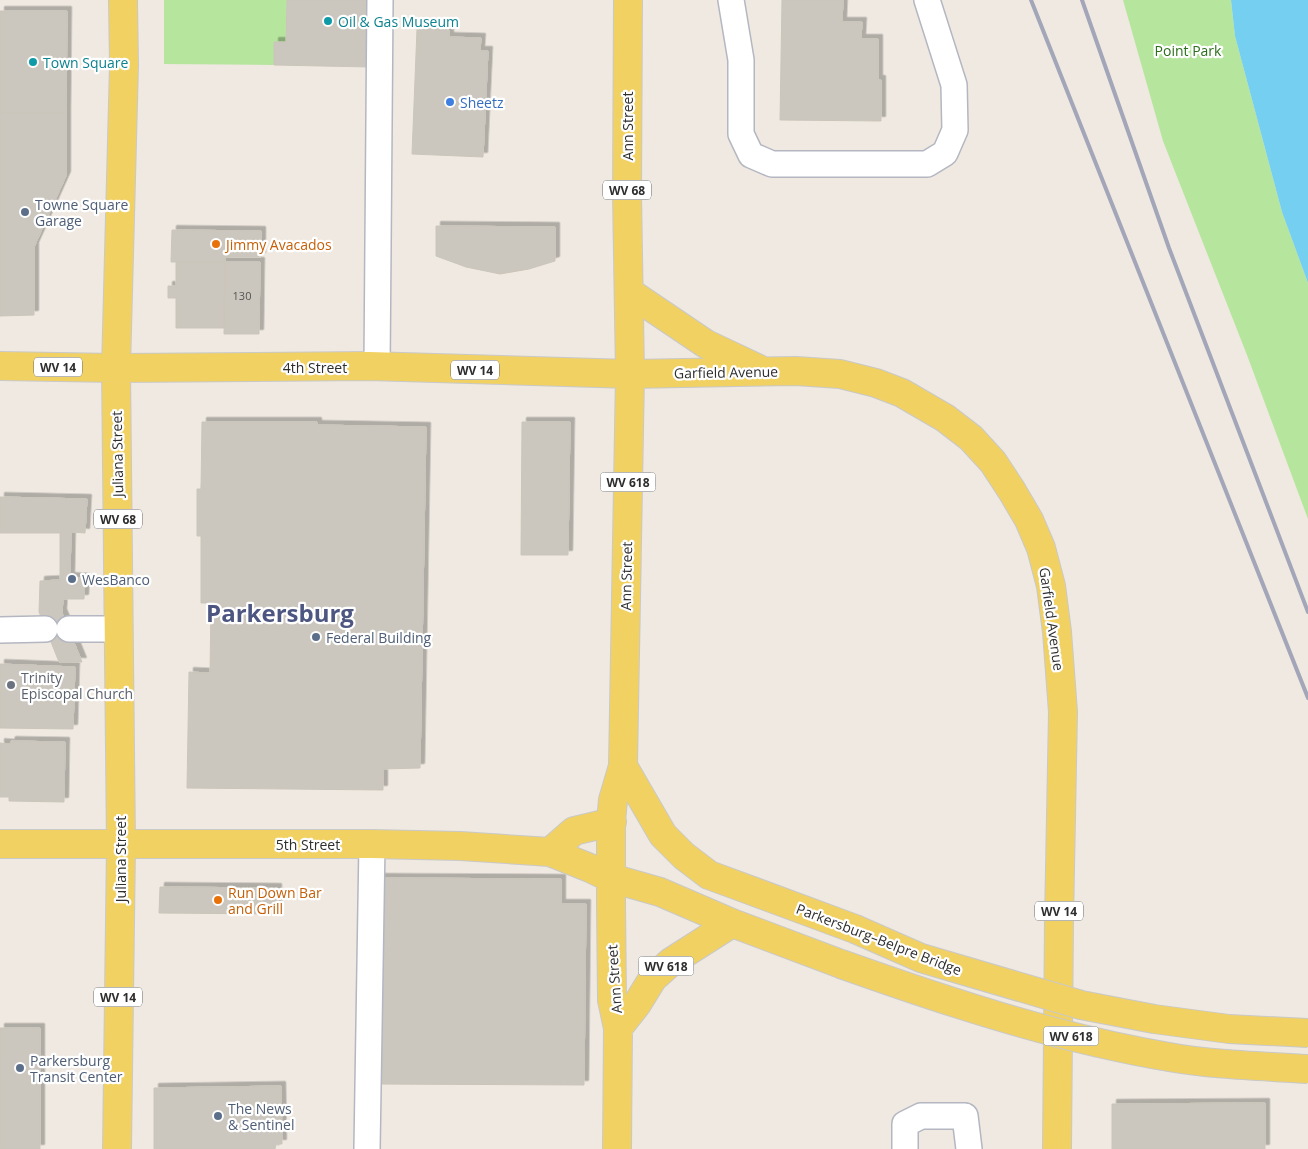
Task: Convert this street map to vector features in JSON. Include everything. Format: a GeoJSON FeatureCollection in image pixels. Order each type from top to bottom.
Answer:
{"type":"FeatureCollection","features":[{"type":"Feature","properties":{"kind":"main road","name":"Juliana Street"},"geometry":{"type":"LineString","coordinates":[[117,1149],[121,845],[116,368],[124,65],[123,0]]}},
{"type":"Feature","properties":{"kind":"main road","name":"Ann Street"},"geometry":{"type":"LineString","coordinates":[[617,1149],[618,1028],[612,1000],[611,878],[613,800],[623,766],[630,374],[627,194],[628,0]]}},
{"type":"Feature","properties":{"kind":"main road"},"geometry":{"type":"LineString","coordinates":[[630,292],[706,344],[763,372]]}},
{"type":"Feature","properties":{"kind":"main road","name":"4th Street"},"geometry":{"type":"LineString","coordinates":[[0,366],[116,368],[377,367],[630,374]]}},
{"type":"Feature","properties":{"kind":"main road","name":"Garfield Avenue"},"geometry":{"type":"LineString","coordinates":[[630,374],[796,371],[840,374],[876,383],[902,393],[945,418],[971,438],[993,462],[1029,520],[1041,548],[1051,586],[1057,632],[1063,712],[1057,1149]]}},
{"type":"Feature","properties":{"kind":"main road","name":"Parkersburg–Belpre Bridge"},"geometry":{"type":"LineString","coordinates":[[623,766],[663,835],[684,856],[709,875],[855,929],[921,958],[1081,1005],[1154,1019],[1229,1029],[1308,1033]]}},
{"type":"Feature","properties":{"kind":"main road"},"geometry":{"type":"LineString","coordinates":[[550,852],[574,831],[612,822]]}},
{"type":"Feature","properties":{"kind":"main road","name":"5th Street"},"geometry":{"type":"LineString","coordinates":[[0,844],[372,844],[460,846],[550,852],[611,878]]}},
{"type":"Feature","properties":{"kind":"main road"},"geometry":{"type":"LineString","coordinates":[[611,878],[660,892],[732,923]]}},
{"type":"Feature","properties":{"kind":"main road","name":"WV 618"},"geometry":{"type":"LineString","coordinates":[[618,1028],[637,1004],[653,978],[672,962],[732,923],[841,964],[988,1014],[1083,1039],[1169,1058],[1249,1066],[1308,1069]]}},
{"type":"Feature","properties":{"kind":"lane"},"geometry":{"type":"LineString","coordinates":[[377,367],[380,0]]}},
{"type":"Feature","properties":{"kind":"lane"},"geometry":{"type":"LineString","coordinates":[[731,0],[741,60],[742,134],[751,154],[772,164],[927,164],[946,153],[955,130],[954,85],[928,0]]}},
{"type":"Feature","properties":{"kind":"lane"},"geometry":{"type":"LineString","coordinates":[[0,630],[119,629]]}},
{"type":"Feature","properties":{"kind":"lane"},"geometry":{"type":"LineString","coordinates":[[367,1149],[372,844]]}},
{"type":"Feature","properties":{"kind":"lane"},"geometry":{"type":"LineString","coordinates":[[905,1149],[904,1124],[921,1116],[965,1116],[969,1149]]}},
{"type":"Feature","properties":{"kind":"green space"},"geometry":{"type":"Polygon","coordinates":[[[164,0],[287,0],[286,42],[274,42],[274,65],[164,64],[164,0]]]}},
{"type":"Feature","properties":{"kind":"green space","name":"Point Park"},"geometry":{"type":"Polygon","coordinates":[[[1123,0],[1231,0],[1235,36],[1282,212],[1308,283],[1308,519],[1247,355],[1163,141],[1123,0]]]}},
{"type":"Feature","properties":{"kind":"water"},"geometry":{"type":"Polygon","coordinates":[[[1231,0],[1308,0],[1308,283],[1282,212],[1235,36],[1231,0]]]}},
{"type":"Feature","properties":{"kind":"building","name":"Oil & Gas Museum"},"geometry":{"type":"Polygon","coordinates":[[[287,0],[370,0],[369,67],[274,65],[274,42],[286,42],[287,0]]]}},
{"type":"Feature","properties":{"kind":"building"},"geometry":{"type":"Polygon","coordinates":[[[782,0],[843,0],[842,22],[862,22],[861,39],[878,39],[881,121],[780,120],[782,0]]]}},
{"type":"Feature","properties":{"kind":"building","name":"Town Square"},"geometry":{"type":"Polygon","coordinates":[[[0,11],[67,11],[66,113],[0,113],[0,11]]]}},
{"type":"Feature","properties":{"kind":"building","name":"Sheetz"},"geometry":{"type":"Polygon","coordinates":[[[417,29],[449,30],[449,37],[481,38],[480,51],[488,51],[483,157],[412,154],[417,29]]]}},
{"type":"Feature","properties":{"kind":"building","name":"Towne Square Garage"},"geometry":{"type":"Polygon","coordinates":[[[0,113],[66,113],[66,176],[34,247],[34,315],[0,316],[0,113]]]}},
{"type":"Feature","properties":{"kind":"building"},"geometry":{"type":"Polygon","coordinates":[[[436,226],[555,227],[555,261],[529,269],[500,274],[466,267],[436,256],[436,226]]]}},
{"type":"Feature","properties":{"kind":"building","name":"Jimmy Avacados"},"geometry":{"type":"Polygon","coordinates":[[[172,230],[261,231],[261,257],[225,257],[225,262],[171,262],[172,230]]]}},
{"type":"Feature","properties":{"kind":"building"},"geometry":{"type":"Polygon","coordinates":[[[176,262],[225,262],[224,328],[176,328],[176,298],[168,298],[168,286],[176,286],[176,262]]]}},
{"type":"Feature","properties":{"kind":"building"},"geometry":{"type":"Polygon","coordinates":[[[225,262],[260,262],[259,334],[224,334],[225,262]]]}},
{"type":"Feature","properties":{"kind":"building","name":"Federal Building"},"geometry":{"type":"Polygon","coordinates":[[[202,422],[317,422],[317,425],[426,427],[420,768],[383,769],[383,790],[187,788],[189,672],[210,673],[211,603],[201,603],[201,536],[197,536],[197,489],[201,489],[202,422]]]}},
{"type":"Feature","properties":{"kind":"building"},"geometry":{"type":"Polygon","coordinates":[[[522,422],[570,422],[568,555],[521,555],[522,422]]]}},
{"type":"Feature","properties":{"kind":"building","name":"WesBanco"},"geometry":{"type":"Polygon","coordinates":[[[0,497],[87,499],[85,533],[71,532],[70,577],[85,578],[84,599],[63,599],[62,613],[82,662],[59,662],[39,612],[40,581],[60,580],[60,533],[0,533],[0,497]]]}},
{"type":"Feature","properties":{"kind":"building"},"geometry":{"type":"Polygon","coordinates":[[[0,664],[75,667],[73,729],[0,728],[0,664]]]}},
{"type":"Feature","properties":{"kind":"building"},"geometry":{"type":"Polygon","coordinates":[[[11,741],[65,742],[64,802],[9,801],[9,797],[0,797],[0,743],[10,744],[11,741]]]}},
{"type":"Feature","properties":{"kind":"building"},"geometry":{"type":"Polygon","coordinates":[[[380,878],[561,879],[561,904],[586,904],[584,1085],[378,1084],[380,878]]]}},
{"type":"Feature","properties":{"kind":"building","name":"Run Down Bar and Grill"},"geometry":{"type":"Polygon","coordinates":[[[160,887],[277,888],[277,914],[159,913],[160,887]]]}},
{"type":"Feature","properties":{"kind":"building","name":"Parkersburg Transit Center"},"geometry":{"type":"Polygon","coordinates":[[[0,1028],[40,1028],[40,1149],[0,1149],[0,1028]]]}},
{"type":"Feature","properties":{"kind":"building","name":"The News & Sentinel"},"geometry":{"type":"Polygon","coordinates":[[[281,1086],[282,1144],[276,1144],[275,1149],[154,1149],[154,1088],[281,1086]]]}},
{"type":"Feature","properties":{"kind":"building"},"geometry":{"type":"Polygon","coordinates":[[[1265,1103],[1265,1149],[1112,1149],[1112,1104],[1265,1103]]]}},
{"type":"Feature","properties":{"kind":"railway"},"geometry":{"type":"LineString","coordinates":[[1031,0],[1308,698]]}},
{"type":"Feature","properties":{"kind":"railway"},"geometry":{"type":"LineString","coordinates":[[1082,0],[1169,248],[1308,612]]}},
{"type":"Feature","properties":{"kind":"place","name":"Oil & Gas Museum"},"geometry":{"type":"Point","coordinates":[328,21]}},
{"type":"Feature","properties":{"kind":"place","name":"Town Square"},"geometry":{"type":"Point","coordinates":[33,62]}},
{"type":"Feature","properties":{"kind":"place","name":"Sheetz"},"geometry":{"type":"Point","coordinates":[450,102]}},
{"type":"Feature","properties":{"kind":"place","name":"Towne Square Garage"},"geometry":{"type":"Point","coordinates":[25,212]}},
{"type":"Feature","properties":{"kind":"place","name":"Jimmy Avacados"},"geometry":{"type":"Point","coordinates":[216,244]}},
{"type":"Feature","properties":{"kind":"place","name":"WesBanco"},"geometry":{"type":"Point","coordinates":[72,579]}},
{"type":"Feature","properties":{"kind":"place","name":"Federal Building"},"geometry":{"type":"Point","coordinates":[316,637]}},
{"type":"Feature","properties":{"kind":"place","name":"Trinity Episcopal Church"},"geometry":{"type":"Point","coordinates":[11,685]}},
{"type":"Feature","properties":{"kind":"place","name":"Run Down Bar and Grill"},"geometry":{"type":"Point","coordinates":[218,900]}},
{"type":"Feature","properties":{"kind":"place","name":"Parkersburg Transit Center"},"geometry":{"type":"Point","coordinates":[20,1068]}},
{"type":"Feature","properties":{"kind":"place","name":"The News & Sentinel"},"geometry":{"type":"Point","coordinates":[218,1116]}},
{"type":"Feature","properties":{"kind":"district","name":"Parkersburg"},"geometry":{"type":"Point","coordinates":[280,612]}}]}
